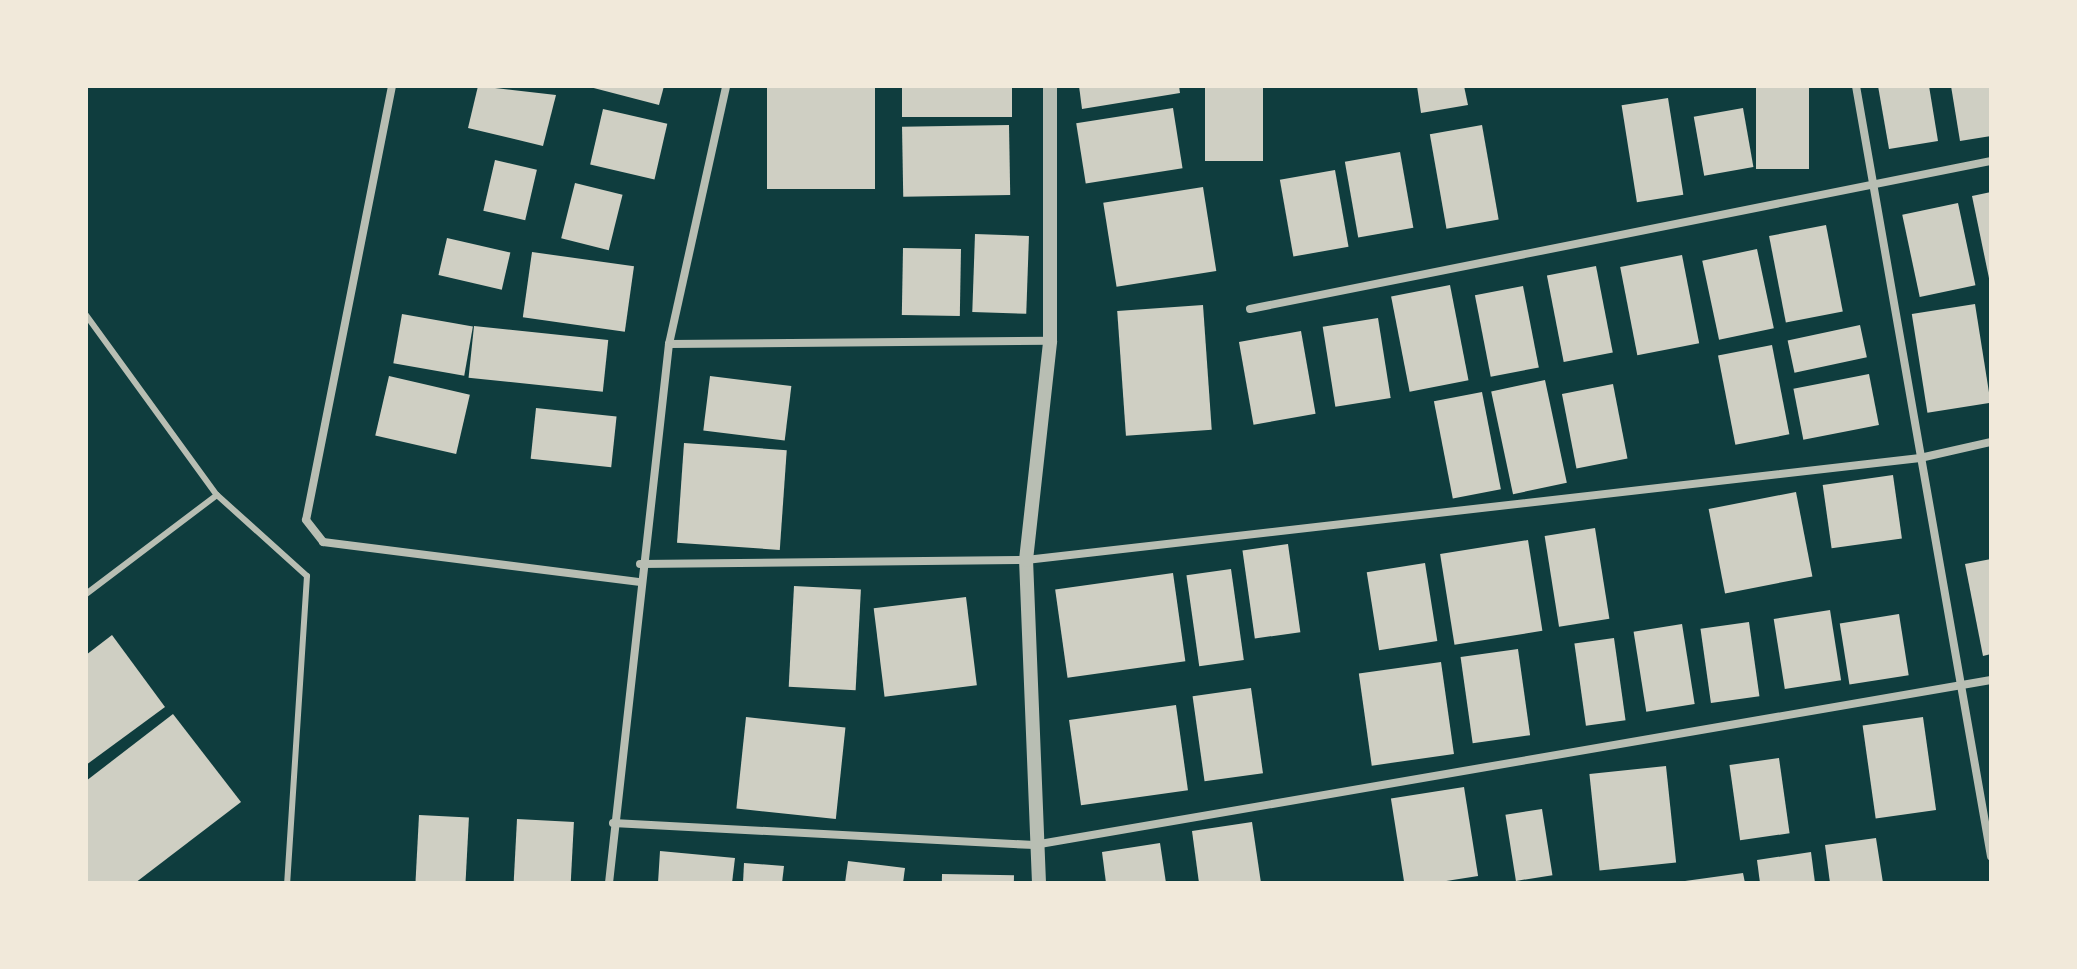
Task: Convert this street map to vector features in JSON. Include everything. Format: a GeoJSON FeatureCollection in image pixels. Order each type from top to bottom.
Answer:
{"type":"FeatureCollection","features":[{"type":"Feature","properties":{"kind":"street"},"geometry":{"type":"LineString","coordinates":[[392,86],[306,520],[323,542],[638,582]]}},
{"type":"Feature","properties":{"kind":"street"},"geometry":{"type":"LineString","coordinates":[[609,883],[640,564],[669,344],[726,86]]}},
{"type":"Feature","properties":{"kind":"street"},"geometry":{"type":"LineString","coordinates":[[1039,883],[1034,845],[1026,560],[1050,341],[1050,86]]}},
{"type":"Feature","properties":{"kind":"street"},"geometry":{"type":"LineString","coordinates":[[1856,86],[1991,856]]}},
{"type":"Feature","properties":{"kind":"street"},"geometry":{"type":"LineString","coordinates":[[1250,309],[1871,182],[1991,161]]}},
{"type":"Feature","properties":{"kind":"street"},"geometry":{"type":"LineString","coordinates":[[669,344],[1050,341]]}},
{"type":"Feature","properties":{"kind":"street"},"geometry":{"type":"LineString","coordinates":[[640,564],[1026,560],[1920,458],[1991,442]]}},
{"type":"Feature","properties":{"kind":"street"},"geometry":{"type":"LineString","coordinates":[[613,823],[1034,845],[1991,680]]}},
{"type":"Feature","properties":{"kind":"lane"},"geometry":{"type":"LineString","coordinates":[[86,315],[217,495],[307,576],[287,883]]}},
{"type":"Feature","properties":{"kind":"lane"},"geometry":{"type":"LineString","coordinates":[[86,594],[217,495]]}},
{"type":"Feature","properties":{"kind":"building"},"geometry":{"type":"Polygon","coordinates":[[[478,86],[556,95],[543,146],[468,128],[478,86]]]}},
{"type":"Feature","properties":{"kind":"building"},"geometry":{"type":"Polygon","coordinates":[[[586,86],[664,86],[659,105],[586,86]]]}},
{"type":"Feature","properties":{"kind":"building"},"geometry":{"type":"Polygon","coordinates":[[[767,86],[875,86],[875,189],[767,189],[767,86]]]}},
{"type":"Feature","properties":{"kind":"building"},"geometry":{"type":"Polygon","coordinates":[[[902,86],[1012,86],[1012,117],[902,117],[902,86]]]}},
{"type":"Feature","properties":{"kind":"building"},"geometry":{"type":"Polygon","coordinates":[[[1079,86],[1179,86],[1180,93],[1082,109],[1079,86]]]}},
{"type":"Feature","properties":{"kind":"building"},"geometry":{"type":"Polygon","coordinates":[[[1205,86],[1263,86],[1263,161],[1205,161],[1205,86]]]}},
{"type":"Feature","properties":{"kind":"building"},"geometry":{"type":"Polygon","coordinates":[[[1417,86],[1464,86],[1468,105],[1421,113],[1417,86]]]}},
{"type":"Feature","properties":{"kind":"building"},"geometry":{"type":"Polygon","coordinates":[[[1756,86],[1809,86],[1809,169],[1756,169],[1756,86]]]}},
{"type":"Feature","properties":{"kind":"building"},"geometry":{"type":"Polygon","coordinates":[[[1878,86],[1929,86],[1938,141],[1889,149],[1878,86]]]}},
{"type":"Feature","properties":{"kind":"building"},"geometry":{"type":"Polygon","coordinates":[[[1951,86],[1991,86],[1991,136],[1960,141],[1951,86]]]}},
{"type":"Feature","properties":{"kind":"building"},"geometry":{"type":"Polygon","coordinates":[[[1668,98],[1683,195],[1637,202],[1622,105],[1668,98]]]}},
{"type":"Feature","properties":{"kind":"building"},"geometry":{"type":"Polygon","coordinates":[[[1173,108],[1183,168],[1086,184],[1076,123],[1173,108]]]}},
{"type":"Feature","properties":{"kind":"building"},"geometry":{"type":"Polygon","coordinates":[[[1743,108],[1753,167],[1704,176],[1694,117],[1743,108]]]}},
{"type":"Feature","properties":{"kind":"building"},"geometry":{"type":"Polygon","coordinates":[[[603,109],[667,124],[654,179],[590,165],[603,109]]]}},
{"type":"Feature","properties":{"kind":"building"},"geometry":{"type":"Polygon","coordinates":[[[1009,125],[1010,195],[903,197],[902,127],[1009,125]]]}},
{"type":"Feature","properties":{"kind":"building"},"geometry":{"type":"Polygon","coordinates":[[[1482,125],[1499,220],[1446,229],[1430,134],[1482,125]]]}},
{"type":"Feature","properties":{"kind":"building"},"geometry":{"type":"Polygon","coordinates":[[[1400,152],[1413,228],[1358,238],[1345,162],[1400,152]]]}},
{"type":"Feature","properties":{"kind":"building"},"geometry":{"type":"Polygon","coordinates":[[[495,160],[537,170],[525,220],[483,211],[495,160]]]}},
{"type":"Feature","properties":{"kind":"building"},"geometry":{"type":"Polygon","coordinates":[[[1335,170],[1349,247],[1293,257],[1280,180],[1335,170]]]}},
{"type":"Feature","properties":{"kind":"building"},"geometry":{"type":"Polygon","coordinates":[[[575,183],[623,195],[609,250],[561,238],[575,183]]]}},
{"type":"Feature","properties":{"kind":"building"},"geometry":{"type":"Polygon","coordinates":[[[1203,187],[1216,271],[1117,287],[1103,203],[1203,187]]]}},
{"type":"Feature","properties":{"kind":"building"},"geometry":{"type":"Polygon","coordinates":[[[1991,192],[1991,283],[1990,283],[1972,196],[1991,192]]]}},
{"type":"Feature","properties":{"kind":"building"},"geometry":{"type":"Polygon","coordinates":[[[1958,203],[1975,285],[1920,297],[1902,215],[1958,203]]]}},
{"type":"Feature","properties":{"kind":"building"},"geometry":{"type":"Polygon","coordinates":[[[1826,225],[1843,311],[1786,322],[1769,236],[1826,225]]]}},
{"type":"Feature","properties":{"kind":"building"},"geometry":{"type":"Polygon","coordinates":[[[975,234],[1029,236],[1026,314],[972,312],[975,234]]]}},
{"type":"Feature","properties":{"kind":"building"},"geometry":{"type":"Polygon","coordinates":[[[447,238],[510,253],[502,290],[438,275],[447,238]]]}},
{"type":"Feature","properties":{"kind":"building"},"geometry":{"type":"Polygon","coordinates":[[[903,248],[961,249],[960,316],[902,315],[903,248]]]}},
{"type":"Feature","properties":{"kind":"building"},"geometry":{"type":"Polygon","coordinates":[[[1757,249],[1774,328],[1719,340],[1702,261],[1757,249]]]}},
{"type":"Feature","properties":{"kind":"building"},"geometry":{"type":"Polygon","coordinates":[[[532,252],[634,266],[625,332],[523,317],[532,252]]]}},
{"type":"Feature","properties":{"kind":"building"},"geometry":{"type":"Polygon","coordinates":[[[1682,255],[1699,343],[1637,355],[1620,267],[1682,255]]]}},
{"type":"Feature","properties":{"kind":"building"},"geometry":{"type":"Polygon","coordinates":[[[1596,266],[1613,352],[1564,362],[1547,276],[1596,266]]]}},
{"type":"Feature","properties":{"kind":"building"},"geometry":{"type":"Polygon","coordinates":[[[1450,285],[1469,380],[1410,392],[1391,296],[1450,285]]]}},
{"type":"Feature","properties":{"kind":"building"},"geometry":{"type":"Polygon","coordinates":[[[1523,286],[1539,367],[1491,377],[1475,295],[1523,286]]]}},
{"type":"Feature","properties":{"kind":"building"},"geometry":{"type":"Polygon","coordinates":[[[1975,304],[1991,403],[1927,413],[1912,314],[1975,304]]]}},
{"type":"Feature","properties":{"kind":"building"},"geometry":{"type":"Polygon","coordinates":[[[1203,305],[1212,430],[1126,436],[1117,311],[1203,305]]]}},
{"type":"Feature","properties":{"kind":"building"},"geometry":{"type":"Polygon","coordinates":[[[402,314],[473,327],[464,376],[393,363],[402,314]]]}},
{"type":"Feature","properties":{"kind":"building"},"geometry":{"type":"Polygon","coordinates":[[[1378,318],[1391,398],[1335,407],[1323,327],[1378,318]]]}},
{"type":"Feature","properties":{"kind":"building"},"geometry":{"type":"Polygon","coordinates":[[[1860,325],[1867,357],[1794,373],[1788,340],[1860,325]]]}},
{"type":"Feature","properties":{"kind":"building"},"geometry":{"type":"Polygon","coordinates":[[[474,326],[608,340],[603,392],[469,378],[474,326]]]}},
{"type":"Feature","properties":{"kind":"building"},"geometry":{"type":"Polygon","coordinates":[[[1301,331],[1316,414],[1254,425],[1239,342],[1301,331]]]}},
{"type":"Feature","properties":{"kind":"building"},"geometry":{"type":"Polygon","coordinates":[[[1772,345],[1789,434],[1735,445],[1718,355],[1772,345]]]}},
{"type":"Feature","properties":{"kind":"building"},"geometry":{"type":"Polygon","coordinates":[[[1869,374],[1879,425],[1803,440],[1793,389],[1869,374]]]}},
{"type":"Feature","properties":{"kind":"building"},"geometry":{"type":"Polygon","coordinates":[[[389,376],[470,395],[456,454],[375,435],[389,376]]]}},
{"type":"Feature","properties":{"kind":"building"},"geometry":{"type":"Polygon","coordinates":[[[710,376],[791,386],[785,441],[703,431],[710,376]]]}},
{"type":"Feature","properties":{"kind":"building"},"geometry":{"type":"Polygon","coordinates":[[[1545,380],[1567,483],[1513,494],[1491,391],[1545,380]]]}},
{"type":"Feature","properties":{"kind":"building"},"geometry":{"type":"Polygon","coordinates":[[[1613,384],[1628,459],[1576,469],[1562,394],[1613,384]]]}},
{"type":"Feature","properties":{"kind":"building"},"geometry":{"type":"Polygon","coordinates":[[[1482,392],[1501,489],[1453,499],[1434,401],[1482,392]]]}},
{"type":"Feature","properties":{"kind":"building"},"geometry":{"type":"Polygon","coordinates":[[[536,408],[617,416],[611,467],[531,459],[536,408]]]}},
{"type":"Feature","properties":{"kind":"building"},"geometry":{"type":"Polygon","coordinates":[[[684,443],[787,450],[780,550],[677,543],[684,443]]]}},
{"type":"Feature","properties":{"kind":"building"},"geometry":{"type":"Polygon","coordinates":[[[1893,475],[1902,538],[1832,548],[1823,485],[1893,475]]]}},
{"type":"Feature","properties":{"kind":"building"},"geometry":{"type":"Polygon","coordinates":[[[1796,492],[1812,576],[1725,593],[1709,509],[1796,492]]]}},
{"type":"Feature","properties":{"kind":"building"},"geometry":{"type":"Polygon","coordinates":[[[1595,528],[1609,619],[1559,627],[1545,536],[1595,528]]]}},
{"type":"Feature","properties":{"kind":"building"},"geometry":{"type":"Polygon","coordinates":[[[1528,540],[1542,631],[1454,645],[1440,554],[1528,540]]]}},
{"type":"Feature","properties":{"kind":"building"},"geometry":{"type":"Polygon","coordinates":[[[1288,544],[1300,632],[1255,639],[1242,550],[1288,544]]]}},
{"type":"Feature","properties":{"kind":"building"},"geometry":{"type":"Polygon","coordinates":[[[1991,559],[1991,654],[1983,656],[1965,564],[1991,559]]]}},
{"type":"Feature","properties":{"kind":"building"},"geometry":{"type":"Polygon","coordinates":[[[1425,563],[1437,641],[1379,650],[1367,572],[1425,563]]]}},
{"type":"Feature","properties":{"kind":"building"},"geometry":{"type":"Polygon","coordinates":[[[1231,569],[1244,660],[1199,666],[1186,575],[1231,569]]]}},
{"type":"Feature","properties":{"kind":"building"},"geometry":{"type":"Polygon","coordinates":[[[1173,573],[1185,661],[1068,678],[1055,590],[1173,573]]]}},
{"type":"Feature","properties":{"kind":"building"},"geometry":{"type":"Polygon","coordinates":[[[794,586],[861,590],[856,690],[789,687],[794,586]]]}},
{"type":"Feature","properties":{"kind":"building"},"geometry":{"type":"Polygon","coordinates":[[[966,597],[977,685],[885,697],[874,608],[966,597]]]}},
{"type":"Feature","properties":{"kind":"building"},"geometry":{"type":"Polygon","coordinates":[[[1830,610],[1841,680],[1785,689],[1774,619],[1830,610]]]}},
{"type":"Feature","properties":{"kind":"building"},"geometry":{"type":"Polygon","coordinates":[[[1899,614],[1909,675],[1849,685],[1840,623],[1899,614]]]}},
{"type":"Feature","properties":{"kind":"building"},"geometry":{"type":"Polygon","coordinates":[[[1749,622],[1759,696],[1711,703],[1700,629],[1749,622]]]}},
{"type":"Feature","properties":{"kind":"building"},"geometry":{"type":"Polygon","coordinates":[[[1682,624],[1695,704],[1646,712],[1634,632],[1682,624]]]}},
{"type":"Feature","properties":{"kind":"building"},"geometry":{"type":"Polygon","coordinates":[[[112,635],[165,707],[86,765],[86,655],[112,635]]]}},
{"type":"Feature","properties":{"kind":"building"},"geometry":{"type":"Polygon","coordinates":[[[1614,638],[1626,720],[1586,726],[1574,644],[1614,638]]]}},
{"type":"Feature","properties":{"kind":"building"},"geometry":{"type":"Polygon","coordinates":[[[1518,649],[1530,735],[1473,743],[1461,657],[1518,649]]]}},
{"type":"Feature","properties":{"kind":"building"},"geometry":{"type":"Polygon","coordinates":[[[1441,662],[1454,754],[1372,766],[1359,674],[1441,662]]]}},
{"type":"Feature","properties":{"kind":"building"},"geometry":{"type":"Polygon","coordinates":[[[1251,688],[1263,773],[1205,781],[1193,696],[1251,688]]]}},
{"type":"Feature","properties":{"kind":"building"},"geometry":{"type":"Polygon","coordinates":[[[1176,705],[1188,790],[1081,805],[1069,720],[1176,705]]]}},
{"type":"Feature","properties":{"kind":"building"},"geometry":{"type":"Polygon","coordinates":[[[173,714],[241,802],[135,883],[86,883],[86,781],[173,714]]]}},
{"type":"Feature","properties":{"kind":"building"},"geometry":{"type":"Polygon","coordinates":[[[746,717],[845,727],[836,819],[736,808],[746,717]]]}},
{"type":"Feature","properties":{"kind":"building"},"geometry":{"type":"Polygon","coordinates":[[[1923,717],[1936,810],[1876,819],[1863,725],[1923,717]]]}},
{"type":"Feature","properties":{"kind":"building"},"geometry":{"type":"Polygon","coordinates":[[[1779,758],[1790,833],[1740,840],[1729,765],[1779,758]]]}},
{"type":"Feature","properties":{"kind":"building"},"geometry":{"type":"Polygon","coordinates":[[[1666,766],[1676,862],[1600,871],[1589,774],[1666,766]]]}},
{"type":"Feature","properties":{"kind":"building"},"geometry":{"type":"Polygon","coordinates":[[[1464,787],[1478,876],[1433,883],[1404,883],[1391,799],[1464,787]]]}},
{"type":"Feature","properties":{"kind":"building"},"geometry":{"type":"Polygon","coordinates":[[[1542,809],[1552,875],[1516,881],[1505,815],[1542,809]]]}},
{"type":"Feature","properties":{"kind":"building"},"geometry":{"type":"Polygon","coordinates":[[[419,815],[469,818],[466,883],[415,883],[419,815]]]}},
{"type":"Feature","properties":{"kind":"building"},"geometry":{"type":"Polygon","coordinates":[[[517,819],[574,822],[571,883],[514,883],[517,819]]]}},
{"type":"Feature","properties":{"kind":"building"},"geometry":{"type":"Polygon","coordinates":[[[1252,822],[1261,883],[1199,883],[1192,831],[1252,822]]]}},
{"type":"Feature","properties":{"kind":"building"},"geometry":{"type":"Polygon","coordinates":[[[1876,838],[1883,883],[1830,883],[1825,845],[1876,838]]]}},
{"type":"Feature","properties":{"kind":"building"},"geometry":{"type":"Polygon","coordinates":[[[1160,843],[1166,883],[1106,883],[1102,852],[1160,843]]]}},
{"type":"Feature","properties":{"kind":"building"},"geometry":{"type":"Polygon","coordinates":[[[660,851],[735,858],[732,883],[658,883],[660,851]]]}},
{"type":"Feature","properties":{"kind":"building"},"geometry":{"type":"Polygon","coordinates":[[[1811,852],[1815,883],[1760,883],[1757,860],[1811,852]]]}},
{"type":"Feature","properties":{"kind":"building"},"geometry":{"type":"Polygon","coordinates":[[[848,861],[905,868],[903,883],[845,883],[848,861]]]}},
{"type":"Feature","properties":{"kind":"building"},"geometry":{"type":"Polygon","coordinates":[[[744,863],[784,866],[782,883],[743,883],[744,863]]]}},
{"type":"Feature","properties":{"kind":"building"},"geometry":{"type":"Polygon","coordinates":[[[1743,873],[1745,883],[1685,883],[1685,881],[1743,873]]]}},
{"type":"Feature","properties":{"kind":"building"},"geometry":{"type":"Polygon","coordinates":[[[942,874],[1014,875],[1014,883],[942,883],[942,874]]]}}]}
